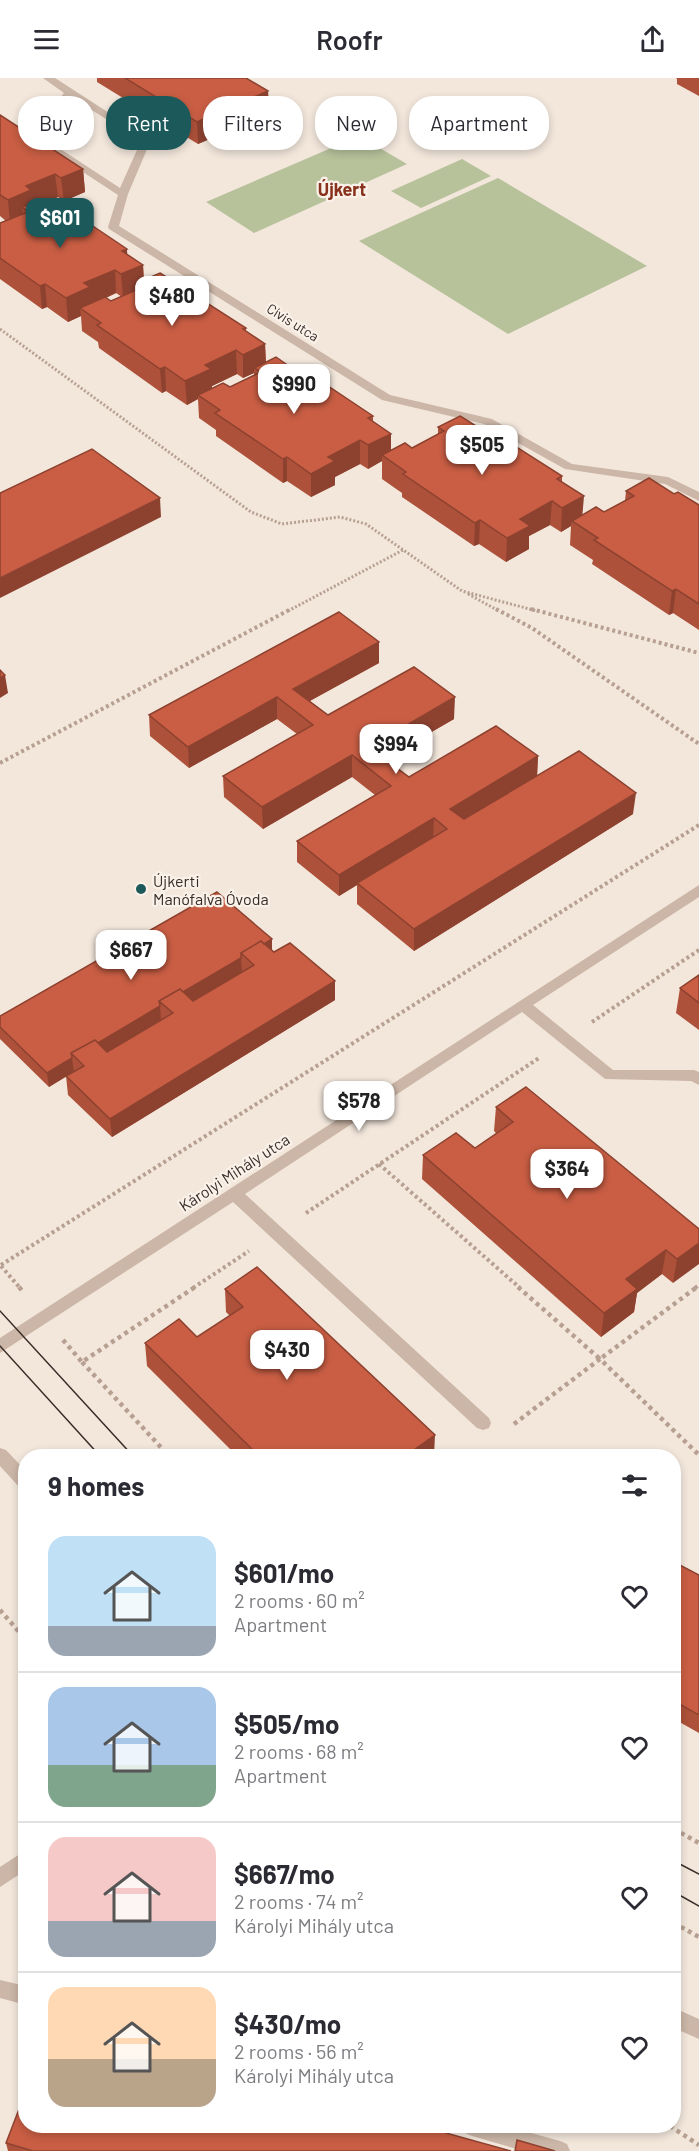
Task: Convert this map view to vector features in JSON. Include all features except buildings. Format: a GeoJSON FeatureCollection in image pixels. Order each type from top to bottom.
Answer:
{"type":"FeatureCollection","features":[{"type":"Feature","properties":{"kind":"street"},"geometry":{"type":"LineString","coordinates":[[48,78],[146,140],[123,195],[33,136],[70,92]]}},
{"type":"Feature","properties":{"kind":"street","name":"Cívis utca"},"geometry":{"type":"LineString","coordinates":[[123,195],[113,227],[386,398],[488,421],[569,467],[668,481],[699,497]]}},
{"type":"Feature","properties":{"kind":"street","name":"Károlyi Mihály utca"},"geometry":{"type":"LineString","coordinates":[[0,1346],[699,890]]}},
{"type":"Feature","properties":{"kind":"street"},"geometry":{"type":"LineString","coordinates":[[524,1005],[610,1075],[694,1076],[699,1079]]}},
{"type":"Feature","properties":{"kind":"street"},"geometry":{"type":"LineString","coordinates":[[235,1194],[483,1423]]}},
{"type":"Feature","properties":{"kind":"street"},"geometry":{"type":"LineString","coordinates":[[0,1455],[18,1474]]}},
{"type":"Feature","properties":{"kind":"street"},"geometry":{"type":"LineString","coordinates":[[0,1878],[18,1865]]}},
{"type":"Feature","properties":{"kind":"street"},"geometry":{"type":"LineString","coordinates":[[0,1989],[18,1994]]}},
{"type":"Feature","properties":{"kind":"street"},"geometry":{"type":"LineString","coordinates":[[681,2021],[699,2029]]}},
{"type":"Feature","properties":{"kind":"street"},"geometry":{"type":"LineString","coordinates":[[497,2133],[560,2151]]}},
{"type":"Feature","properties":{"kind":"path"},"geometry":{"type":"LineString","coordinates":[[0,329],[251,512],[282,524],[340,517],[366,524],[462,591],[532,628],[699,744]]}},
{"type":"Feature","properties":{"kind":"path"},"geometry":{"type":"LineString","coordinates":[[0,763],[403,550]]}},
{"type":"Feature","properties":{"kind":"path"},"geometry":{"type":"LineString","coordinates":[[462,591],[699,653]]}},
{"type":"Feature","properties":{"kind":"path"},"geometry":{"type":"LineString","coordinates":[[163,1449],[82,1362],[0,1265],[699,825]]}},
{"type":"Feature","properties":{"kind":"path"},"geometry":{"type":"LineString","coordinates":[[82,1362],[699,950]]}},
{"type":"Feature","properties":{"kind":"path"},"geometry":{"type":"LineString","coordinates":[[379,1164],[600,1359],[699,1455]]}},
{"type":"Feature","properties":{"kind":"path"},"geometry":{"type":"LineString","coordinates":[[507,1429],[699,1286]]}},
{"type":"Feature","properties":{"kind":"path"},"geometry":{"type":"LineString","coordinates":[[0,1610],[18,1631]]}},
{"type":"Feature","properties":{"kind":"path"},"geometry":{"type":"LineString","coordinates":[[681,1834],[699,1843]]}},
{"type":"Feature","properties":{"kind":"path"},"geometry":{"type":"LineString","coordinates":[[681,1927],[699,1937]]}},
{"type":"Feature","properties":{"kind":"path"},"geometry":{"type":"LineString","coordinates":[[681,2133],[699,2145]]}},
{"type":"Feature","properties":{"kind":"green space"},"geometry":{"type":"Polygon","coordinates":[[[327,150],[383,150],[407,164],[254,233],[206,202],[327,150]]]}},
{"type":"Feature","properties":{"kind":"green space"},"geometry":{"type":"Polygon","coordinates":[[[462,159],[491,176],[421,208],[391,191],[462,159]]]}},
{"type":"Feature","properties":{"kind":"green space"},"geometry":{"type":"Polygon","coordinates":[[[498,178],[647,266],[508,334],[359,241],[498,178]]]}},
{"type":"Feature","properties":{"kind":"tram line"},"geometry":{"type":"LineString","coordinates":[[0,1311],[127,1449]]}},
{"type":"Feature","properties":{"kind":"tram line"},"geometry":{"type":"LineString","coordinates":[[0,1346],[94,1449]]}},
{"type":"Feature","properties":{"kind":"tram line"},"geometry":{"type":"LineString","coordinates":[[681,1865],[699,1874]]}},
{"type":"Feature","properties":{"kind":"tram line"},"geometry":{"type":"LineString","coordinates":[[681,1896],[699,1906]]}},
{"type":"Feature","properties":{"kind":"place","name":"Újkerti Manófalva Óvoda"},"geometry":{"type":"Point","coordinates":[141,889]}},
{"type":"Feature","properties":{"kind":"district","name":"Újkert"},"geometry":{"type":"Point","coordinates":[342,189]}}]}
